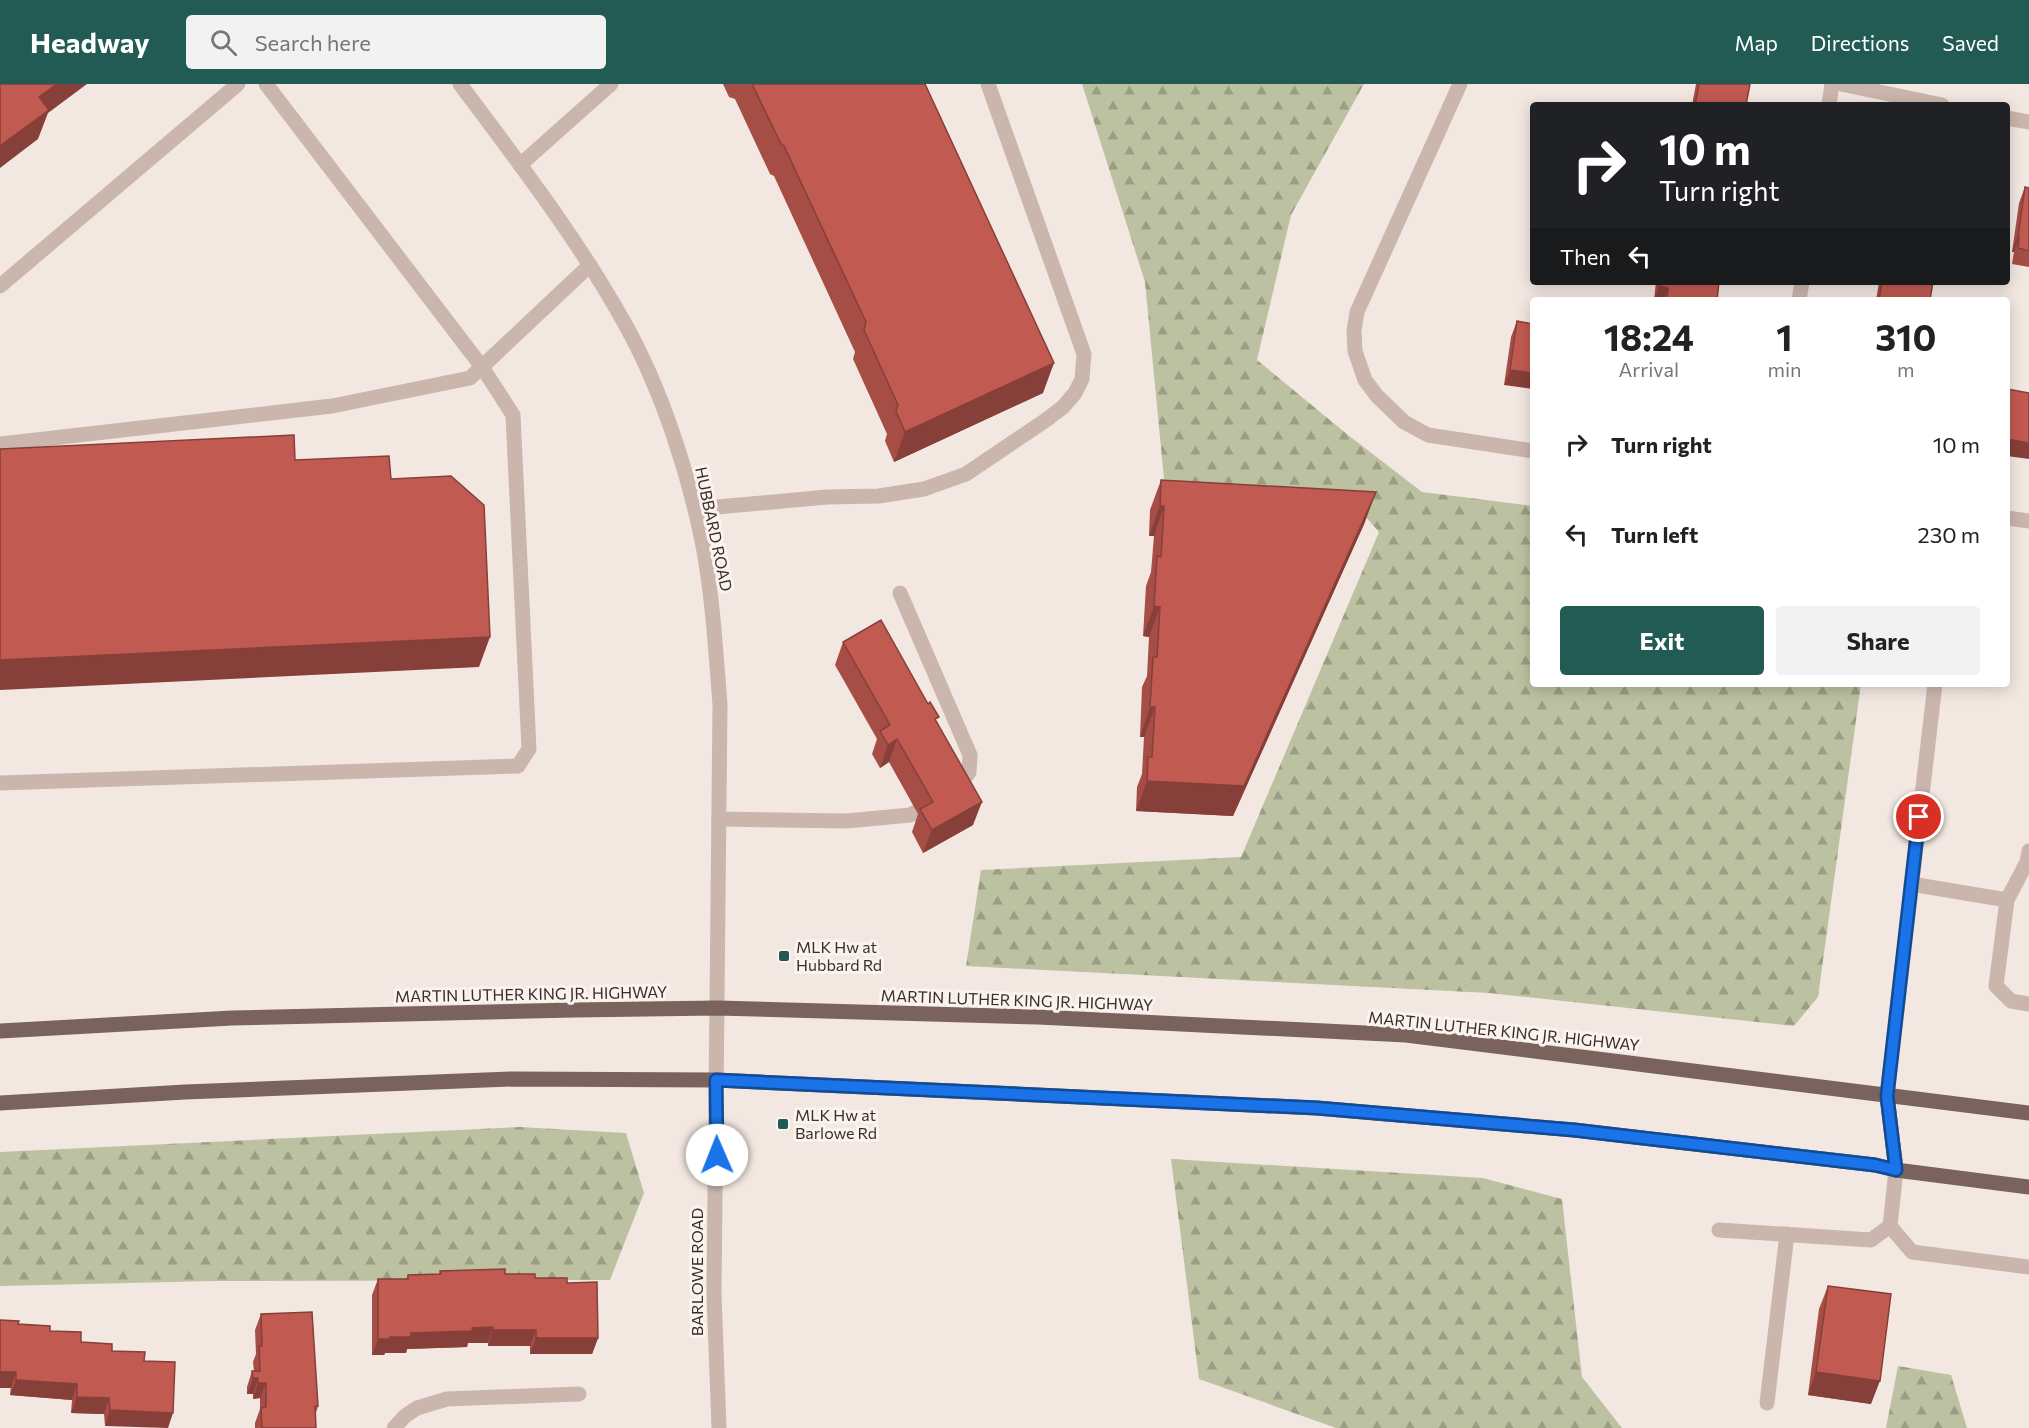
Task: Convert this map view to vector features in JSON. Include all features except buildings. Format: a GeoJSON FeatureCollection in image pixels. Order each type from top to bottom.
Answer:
{"type":"FeatureCollection","features":[{"type":"Feature","properties":{"kind":"main road","name":"MARTIN LUTHER KING JR. HIGHWAY"},"geometry":{"type":"LineString","coordinates":[[0,1031],[232,1018],[717,1008],[1038,1017],[1406,1035],[2029,1113]]}},
{"type":"Feature","properties":{"kind":"main road"},"geometry":{"type":"LineString","coordinates":[[0,1103],[185,1092],[511,1079],[716,1080],[1317,1108],[1574,1130],[1875,1165],[1896,1170],[2029,1186]]}},
{"type":"Feature","properties":{"kind":"main road"},"geometry":{"type":"LineString","coordinates":[[1887,1096],[1896,1170]]}},
{"type":"Feature","properties":{"kind":"street"},"geometry":{"type":"LineString","coordinates":[[0,286],[238,84]]}},
{"type":"Feature","properties":{"kind":"street"},"geometry":{"type":"LineString","coordinates":[[0,783],[518,766],[529,749],[513,415],[482,367],[266,84]]}},
{"type":"Feature","properties":{"kind":"street","name":"HUBBARD ROAD"},"geometry":{"type":"LineString","coordinates":[[460,84],[590,265],[626,325],[656,390],[677,447],[695,509],[704,553],[713,620],[720,705],[717,1008]]}},
{"type":"Feature","properties":{"kind":"street"},"geometry":{"type":"LineString","coordinates":[[520,165],[611,84]]}},
{"type":"Feature","properties":{"kind":"street"},"geometry":{"type":"LineString","coordinates":[[695,509],[827,497],[879,496],[924,489],[966,474],[1046,420],[1063,407],[1075,393],[1082,378],[1084,354],[988,84]]}},
{"type":"Feature","properties":{"kind":"street"},"geometry":{"type":"LineString","coordinates":[[1460,84],[1357,312],[1353,331],[1354,351],[1365,380],[1377,396],[1404,422],[1428,435],[1530,451]]}},
{"type":"Feature","properties":{"kind":"street"},"geometry":{"type":"LineString","coordinates":[[1829,102],[1832,84]]}},
{"type":"Feature","properties":{"kind":"street"},"geometry":{"type":"LineString","coordinates":[[1841,84],[1928,102]]}},
{"type":"Feature","properties":{"kind":"street"},"geometry":{"type":"LineString","coordinates":[[2010,119],[2029,122]]}},
{"type":"Feature","properties":{"kind":"street"},"geometry":{"type":"LineString","coordinates":[[0,444],[332,406],[470,378],[590,265]]}},
{"type":"Feature","properties":{"kind":"street"},"geometry":{"type":"LineString","coordinates":[[2010,518],[2029,521]]}},
{"type":"Feature","properties":{"kind":"street"},"geometry":{"type":"LineString","coordinates":[[719,819],[847,820],[910,815],[955,792],[969,772],[970,755],[900,593]]}},
{"type":"Feature","properties":{"kind":"street"},"geometry":{"type":"LineString","coordinates":[[1887,1096],[1935,687]]}},
{"type":"Feature","properties":{"kind":"street"},"geometry":{"type":"LineString","coordinates":[[2029,851],[2027,861],[2007,900],[1996,986],[2011,1001],[2029,1004]]}},
{"type":"Feature","properties":{"kind":"street"},"geometry":{"type":"LineString","coordinates":[[1911,884],[2007,900]]}},
{"type":"Feature","properties":{"kind":"street","name":"BARLOWE ROAD"},"geometry":{"type":"LineString","coordinates":[[717,1008],[714,1294],[719,1428]]}},
{"type":"Feature","properties":{"kind":"street"},"geometry":{"type":"LineString","coordinates":[[1896,1170],[1890,1226],[1912,1252],[2029,1267]]}},
{"type":"Feature","properties":{"kind":"street"},"geometry":{"type":"LineString","coordinates":[[1719,1230],[1871,1240],[1890,1226]]}},
{"type":"Feature","properties":{"kind":"street"},"geometry":{"type":"LineString","coordinates":[[1767,1403],[1787,1234]]}},
{"type":"Feature","properties":{"kind":"street"},"geometry":{"type":"LineString","coordinates":[[394,1428],[405,1416],[417,1408],[439,1401],[579,1394]]}},
{"type":"Feature","properties":{"kind":"green space"},"geometry":{"type":"Polygon","coordinates":[[[1082,84],[1364,84],[1291,215],[1257,360],[1422,492],[1530,506],[1530,687],[1861,687],[1818,997],[1794,1026],[1489,993],[966,966],[981,870],[1241,857],[1379,532],[1357,507],[1164,479],[1145,282],[1082,84]]]}},
{"type":"Feature","properties":{"kind":"green space"},"geometry":{"type":"Polygon","coordinates":[[[520,1127],[626,1133],[644,1193],[610,1280],[215,1281],[0,1286],[0,1152],[520,1127]]]}},
{"type":"Feature","properties":{"kind":"green space"},"geometry":{"type":"Polygon","coordinates":[[[1171,1159],[1483,1178],[1562,1199],[1582,1377],[1622,1428],[1336,1428],[1199,1379],[1171,1159]]]}},
{"type":"Feature","properties":{"kind":"green space"},"geometry":{"type":"Polygon","coordinates":[[[1898,1366],[1951,1375],[1967,1428],[1886,1428],[1898,1366]]]}},
{"type":"Feature","properties":{"kind":"place","name":"MLK Hw at Hubbard Rd"},"geometry":{"type":"Point","coordinates":[784,956]}},
{"type":"Feature","properties":{"kind":"place","name":"MLK Hw at Barlowe Rd"},"geometry":{"type":"Point","coordinates":[783,1124]}},
{"type":"Feature","properties":{"kind":"route"},"geometry":{"type":"LineString","coordinates":[[717,1155],[716,1080],[1317,1108],[1574,1130],[1875,1165],[1896,1170],[1887,1096],[1919,817]]}}]}
